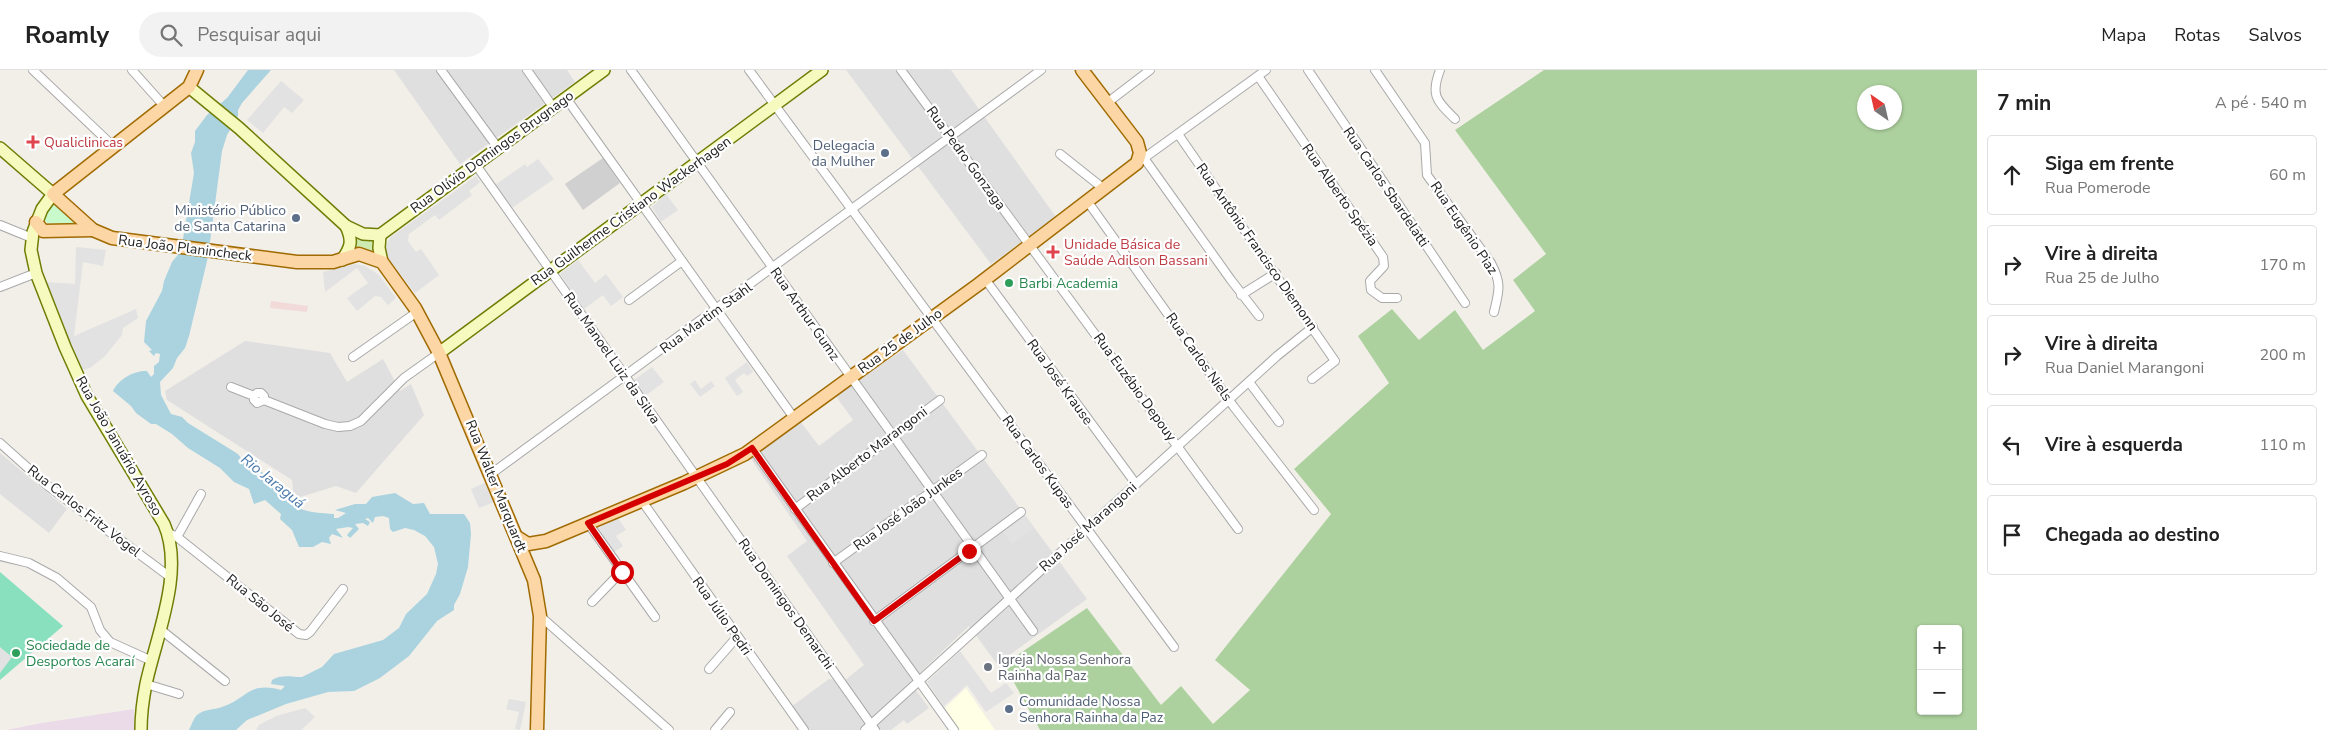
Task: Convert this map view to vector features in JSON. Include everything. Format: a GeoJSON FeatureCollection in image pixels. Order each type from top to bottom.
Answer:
{"type":"FeatureCollection","features":[{"type":"Feature","properties":{"kind":"main road"},"geometry":{"type":"LineString","coordinates":[[197,70],[189,87],[239,128],[346,226],[363,234],[380,235]]}},
{"type":"Feature","properties":{"kind":"main road","name":"Rua Olívio Domingos Brugnago"},"geometry":{"type":"LineString","coordinates":[[380,235],[604,70]]}},
{"type":"Feature","properties":{"kind":"main road","name":"Rua Guilherme Cristiano Wackerhagen"},"geometry":{"type":"LineString","coordinates":[[440,353],[822,70]]}},
{"type":"Feature","properties":{"kind":"main road"},"geometry":{"type":"LineString","coordinates":[[1082,70],[1137,142],[1140,161]]}},
{"type":"Feature","properties":{"kind":"main road","name":"Rua João Januário Ayroso"},"geometry":{"type":"LineString","coordinates":[[140,730],[146,684],[160,630],[170,577],[172,534],[87,396],[36,273],[31,250],[36,222],[42,209],[53,194],[189,87]]}},
{"type":"Feature","properties":{"kind":"main road","name":"Rua João Planincheck"},"geometry":{"type":"LineString","coordinates":[[0,148],[93,230],[112,238],[260,258],[313,263],[342,260]]}},
{"type":"Feature","properties":{"kind":"main road","name":"Rua 25 de Julho"},"geometry":{"type":"LineString","coordinates":[[517,537],[528,544],[546,541],[727,464],[932,318],[1030,246],[1140,161]]}},
{"type":"Feature","properties":{"kind":"main road"},"geometry":{"type":"LineString","coordinates":[[36,222],[43,231],[93,230]]}},
{"type":"Feature","properties":{"kind":"main road"},"geometry":{"type":"LineString","coordinates":[[342,260],[352,240],[346,226]]}},
{"type":"Feature","properties":{"kind":"main road","name":"Rua Walter Marquardt"},"geometry":{"type":"LineString","coordinates":[[380,235],[378,241],[382,262],[417,312],[440,353],[537,589],[540,616],[537,730]]}},
{"type":"Feature","properties":{"kind":"main road"},"geometry":{"type":"LineString","coordinates":[[342,260],[359,254],[382,262]]}},
{"type":"Feature","properties":{"kind":"main road"},"geometry":{"type":"LineString","coordinates":[[531,571],[535,553],[546,541]]}},
{"type":"Feature","properties":{"kind":"street"},"geometry":{"type":"LineString","coordinates":[[33,70],[113,146]]}},
{"type":"Feature","properties":{"kind":"street"},"geometry":{"type":"LineString","coordinates":[[132,70],[166,107]]}},
{"type":"Feature","properties":{"kind":"street"},"geometry":{"type":"LineString","coordinates":[[441,70],[498,148]]}},
{"type":"Feature","properties":{"kind":"street"},"geometry":{"type":"LineString","coordinates":[[527,70],[554,107]]}},
{"type":"Feature","properties":{"kind":"street","name":"Rua Arthur Gumz"},"geometry":{"type":"LineString","coordinates":[[631,70],[891,436],[1033,631]]}},
{"type":"Feature","properties":{"kind":"street","name":"Rua Carlos Kupas"},"geometry":{"type":"LineString","coordinates":[[749,70],[1174,647]]}},
{"type":"Feature","properties":{"kind":"street","name":"Rua Pedro Gonzaga"},"geometry":{"type":"LineString","coordinates":[[901,70],[1030,246]]}},
{"type":"Feature","properties":{"kind":"street","name":"Rua Martim Stahl"},"geometry":{"type":"LineString","coordinates":[[491,474],[626,377],[1040,70]]}},
{"type":"Feature","properties":{"kind":"street"},"geometry":{"type":"LineString","coordinates":[[1107,102],[1150,70]]}},
{"type":"Feature","properties":{"kind":"street"},"geometry":{"type":"LineString","coordinates":[[1259,316],[1140,161],[1266,70]]}},
{"type":"Feature","properties":{"kind":"street","name":"Rua Carlos Sbardelatti"},"geometry":{"type":"LineString","coordinates":[[1308,70],[1465,303]]}},
{"type":"Feature","properties":{"kind":"street","name":"Rua Eugênio Piaz"},"geometry":{"type":"LineString","coordinates":[[1375,70],[1425,143],[1427,175],[1497,274],[1499,291],[1494,312]]}},
{"type":"Feature","properties":{"kind":"street"},"geometry":{"type":"LineString","coordinates":[[1440,70],[1434,88],[1435,97],[1456,119]]}},
{"type":"Feature","properties":{"kind":"street","name":"Rua Alberto Spézia"},"geometry":{"type":"LineString","coordinates":[[1258,76],[1383,257],[1384,266],[1370,281],[1371,290],[1382,298],[1397,298]]}},
{"type":"Feature","properties":{"kind":"street"},"geometry":{"type":"LineString","coordinates":[[566,98],[794,418]]}},
{"type":"Feature","properties":{"kind":"street","name":"Rua Antônio Francisco Diemonn"},"geometry":{"type":"LineString","coordinates":[[1178,134],[1276,273],[1335,361],[1312,379]]}},
{"type":"Feature","properties":{"kind":"street"},"geometry":{"type":"LineString","coordinates":[[1060,154],[1104,189]]}},
{"type":"Feature","properties":{"kind":"street","name":"Rua Manoel Luiz da Silva"},"geometry":{"type":"LineString","coordinates":[[476,164],[697,477]]}},
{"type":"Feature","properties":{"kind":"street","name":"Rua Carlos Niels"},"geometry":{"type":"LineString","coordinates":[[1088,202],[1229,400],[1314,510]]}},
{"type":"Feature","properties":{"kind":"street"},"geometry":{"type":"LineString","coordinates":[[0,225],[32,238]]}},
{"type":"Feature","properties":{"kind":"street","name":"Rua Euzébio Depouy"},"geometry":{"type":"LineString","coordinates":[[1030,246],[1238,529]]}},
{"type":"Feature","properties":{"kind":"street"},"geometry":{"type":"LineString","coordinates":[[629,300],[682,261]]}},
{"type":"Feature","properties":{"kind":"street"},"geometry":{"type":"LineString","coordinates":[[0,287],[36,273]]}},
{"type":"Feature","properties":{"kind":"street"},"geometry":{"type":"LineString","coordinates":[[1241,295],[1276,273]]}},
{"type":"Feature","properties":{"kind":"street","name":"Rua José Krause"},"geometry":{"type":"LineString","coordinates":[[985,279],[1136,484]]}},
{"type":"Feature","properties":{"kind":"street"},"geometry":{"type":"LineString","coordinates":[[353,357],[417,312]]}},
{"type":"Feature","properties":{"kind":"street","name":"Rua José Marangoni"},"geometry":{"type":"LineString","coordinates":[[871,728],[918,682],[1086,528],[1313,327]]}},
{"type":"Feature","properties":{"kind":"street"},"geometry":{"type":"LineString","coordinates":[[231,387],[254,396],[254,400],[257,403],[264,400],[325,424],[350,426],[360,421],[404,378],[440,353]]}},
{"type":"Feature","properties":{"kind":"street"},"geometry":{"type":"LineString","coordinates":[[1249,382],[1279,422]]}},
{"type":"Feature","properties":{"kind":"street","name":"Rua Alberto Marangoni"},"geometry":{"type":"LineString","coordinates":[[795,509],[940,400]]}},
{"type":"Feature","properties":{"kind":"street","name":"Rua Carlos Fritz Vogel"},"geometry":{"type":"LineString","coordinates":[[0,442],[48,486],[170,577]]}},
{"type":"Feature","properties":{"kind":"street"},"geometry":{"type":"LineString","coordinates":[[752,448],[874,621],[954,730]]}},
{"type":"Feature","properties":{"kind":"street","name":"Rua José João Junkes"},"geometry":{"type":"LineString","coordinates":[[833,563],[982,455]]}},
{"type":"Feature","properties":{"kind":"street","name":"Rua Domingos Demarchi"},"geometry":{"type":"LineString","coordinates":[[697,477],[871,728]]}},
{"type":"Feature","properties":{"kind":"street"},"geometry":{"type":"LineString","coordinates":[[172,534],[200,494]]}},
{"type":"Feature","properties":{"kind":"street","name":"Rua Júlio Pedri"},"geometry":{"type":"LineString","coordinates":[[642,501],[804,730]]}},
{"type":"Feature","properties":{"kind":"street"},"geometry":{"type":"LineString","coordinates":[[874,621],[1021,512]]}},
{"type":"Feature","properties":{"kind":"street"},"geometry":{"type":"LineString","coordinates":[[588,523],[655,617]]}},
{"type":"Feature","properties":{"kind":"street","name":"Rua São José"},"geometry":{"type":"LineString","coordinates":[[172,534],[303,636],[310,632],[342,589]]}},
{"type":"Feature","properties":{"kind":"street"},"geometry":{"type":"LineString","coordinates":[[0,556],[29,563],[57,578],[90,607],[100,630],[110,642],[152,661]]}},
{"type":"Feature","properties":{"kind":"street"},"geometry":{"type":"LineString","coordinates":[[592,602],[622,572]]}},
{"type":"Feature","properties":{"kind":"street"},"geometry":{"type":"LineString","coordinates":[[540,616],[669,730]]}},
{"type":"Feature","properties":{"kind":"street"},"geometry":{"type":"LineString","coordinates":[[160,630],[225,681]]}},
{"type":"Feature","properties":{"kind":"street"},"geometry":{"type":"LineString","coordinates":[[709,669],[737,637]]}},
{"type":"Feature","properties":{"kind":"street"},"geometry":{"type":"LineString","coordinates":[[146,684],[179,694]]}},
{"type":"Feature","properties":{"kind":"street"},"geometry":{"type":"LineString","coordinates":[[714,730],[730,712]]}},
{"type":"Feature","properties":{"kind":"shaded area"},"geometry":{"type":"Polygon","coordinates":[[[394,70],[567,70],[575,82],[460,164],[394,70]]]}},
{"type":"Feature","properties":{"kind":"shaded area"},"geometry":{"type":"Polygon","coordinates":[[[846,70],[951,70],[1056,217],[991,264],[846,70]]]}},
{"type":"Feature","properties":{"kind":"shaded area"},"geometry":{"type":"Polygon","coordinates":[[[281,81],[304,100],[292,113],[284,107],[263,133],[247,120],[281,81]]]}},
{"type":"Feature","properties":{"kind":"shaded area"},"geometry":{"type":"Polygon","coordinates":[[[603,158],[620,183],[583,210],[565,184],[603,158]]]}},
{"type":"Feature","properties":{"kind":"shaded area"},"geometry":{"type":"Polygon","coordinates":[[[538,159],[554,179],[512,208],[495,185],[525,164],[527,167],[538,159]]]}},
{"type":"Feature","properties":{"kind":"shaded area"},"geometry":{"type":"Polygon","coordinates":[[[476,176],[480,182],[469,191],[472,195],[439,220],[435,215],[409,234],[408,241],[416,252],[421,249],[439,275],[415,293],[388,258],[385,250],[387,243],[391,237],[476,176]]]}},
{"type":"Feature","properties":{"kind":"shaded area"},"geometry":{"type":"Polygon","coordinates":[[[666,194],[678,210],[661,222],[652,207],[666,194]]]}},
{"type":"Feature","properties":{"kind":"shaded area"},"geometry":{"type":"Polygon","coordinates":[[[76,247],[106,250],[103,266],[83,262],[74,336],[136,309],[138,318],[123,328],[122,335],[105,356],[90,368],[79,371],[45,282],[75,284],[76,247]]]}},
{"type":"Feature","properties":{"kind":"shaded area"},"geometry":{"type":"Polygon","coordinates":[[[578,260],[595,283],[606,274],[623,297],[611,306],[603,295],[584,309],[560,274],[578,260]]]}},
{"type":"Feature","properties":{"kind":"shaded area"},"geometry":{"type":"Polygon","coordinates":[[[355,264],[365,266],[379,275],[396,298],[388,305],[381,297],[375,296],[357,311],[347,298],[368,283],[357,268],[325,292],[323,272],[355,264]]]}},
{"type":"Feature","properties":{"kind":"shaded area"},"geometry":{"type":"Polygon","coordinates":[[[271,301],[308,306],[307,312],[270,308],[271,301]]]}},
{"type":"Feature","properties":{"kind":"shaded area"},"geometry":{"type":"Polygon","coordinates":[[[245,341],[330,353],[347,382],[383,359],[400,391],[411,384],[424,415],[356,493],[336,486],[294,499],[292,480],[167,400],[165,391],[245,341]]]}},
{"type":"Feature","properties":{"kind":"shaded area"},"geometry":{"type":"Polygon","coordinates":[[[903,350],[1087,599],[997,664],[969,626],[910,682],[929,708],[907,724],[904,720],[891,730],[810,730],[792,706],[829,679],[845,680],[864,665],[787,556],[807,541],[749,456],[800,421],[819,446],[853,420],[835,395],[903,350]]]}},
{"type":"Feature","properties":{"kind":"shaded area"},"geometry":{"type":"Polygon","coordinates":[[[747,362],[753,372],[747,376],[744,373],[735,380],[743,392],[737,396],[725,378],[747,362]]]}},
{"type":"Feature","properties":{"kind":"shaded area"},"geometry":{"type":"Polygon","coordinates":[[[652,367],[664,382],[645,396],[634,380],[652,367]]]}},
{"type":"Feature","properties":{"kind":"shaded area"},"geometry":{"type":"Polygon","coordinates":[[[695,380],[701,389],[711,381],[715,386],[700,397],[690,384],[695,380]]]}},
{"type":"Feature","properties":{"kind":"shaded area"},"geometry":{"type":"Polygon","coordinates":[[[0,453],[67,509],[49,533],[0,494],[0,453]]]}},
{"type":"Feature","properties":{"kind":"shaded area"},"geometry":{"type":"Polygon","coordinates":[[[489,481],[497,501],[479,508],[471,489],[489,481]]]}},
{"type":"Feature","properties":{"kind":"shaded area"},"geometry":{"type":"Polygon","coordinates":[[[1025,516],[1034,528],[1012,544],[1003,532],[1025,516]]]}},
{"type":"Feature","properties":{"kind":"shaded area"},"geometry":{"type":"Polygon","coordinates":[[[618,518],[626,530],[616,536],[623,546],[614,552],[598,528],[618,518]]]}},
{"type":"Feature","properties":{"kind":"shaded area"},"geometry":{"type":"Polygon","coordinates":[[[0,647],[12,657],[0,673],[0,647]]]}},
{"type":"Feature","properties":{"kind":"shaded area"},"geometry":{"type":"Polygon","coordinates":[[[960,651],[991,693],[1006,683],[1014,693],[986,712],[967,685],[944,706],[927,682],[960,651]]]}},
{"type":"Feature","properties":{"kind":"shaded area"},"geometry":{"type":"Polygon","coordinates":[[[966,688],[995,730],[960,730],[945,708],[966,688]]]}},
{"type":"Feature","properties":{"kind":"shaded area"},"geometry":{"type":"Polygon","coordinates":[[[509,699],[526,702],[520,730],[515,729],[519,712],[506,709],[509,699]]]}},
{"type":"Feature","properties":{"kind":"shaded area"},"geometry":{"type":"Polygon","coordinates":[[[305,708],[315,717],[301,730],[256,730],[259,725],[276,716],[305,708]]]}},
{"type":"Feature","properties":{"kind":"shaded area"},"geometry":{"type":"Polygon","coordinates":[[[134,709],[134,730],[6,730],[42,723],[134,709]]]}},
{"type":"Feature","properties":{"kind":"green space"},"geometry":{"type":"Polygon","coordinates":[[[1544,70],[1977,70],[1977,730],[1040,730],[1004,664],[1087,608],[1161,705],[1181,686],[1213,724],[1250,690],[1215,660],[1331,514],[1294,469],[1389,383],[1358,336],[1392,309],[1419,340],[1455,310],[1483,350],[1535,311],[1513,280],[1546,254],[1455,130],[1544,70]]]}},
{"type":"Feature","properties":{"kind":"green space"},"geometry":{"type":"Polygon","coordinates":[[[52,203],[80,224],[79,228],[46,223],[43,216],[52,203]]]}},
{"type":"Feature","properties":{"kind":"green space"},"geometry":{"type":"Polygon","coordinates":[[[353,232],[377,238],[378,256],[353,249],[353,232]]]}},
{"type":"Feature","properties":{"kind":"green space","name":"Sociedade de Desportos Acaraí"},"geometry":{"type":"Polygon","coordinates":[[[0,572],[63,626],[0,680],[0,572]]]}},
{"type":"Feature","properties":{"kind":"water"},"geometry":{"type":"Polygon","coordinates":[[[248,70],[271,70],[242,103],[238,110],[238,116],[227,135],[222,151],[208,257],[189,336],[185,348],[177,358],[173,368],[160,382],[161,395],[171,414],[182,417],[188,423],[238,454],[257,476],[259,470],[261,471],[289,503],[294,506],[310,512],[334,514],[334,518],[338,518],[346,513],[335,510],[355,504],[366,504],[372,497],[395,493],[413,504],[424,503],[430,514],[464,514],[470,523],[471,534],[468,567],[460,594],[454,605],[454,610],[437,621],[409,656],[380,678],[354,691],[328,692],[286,704],[247,720],[236,730],[189,730],[196,716],[202,712],[230,704],[254,689],[270,688],[281,690],[285,686],[271,684],[275,678],[283,676],[302,677],[322,667],[334,654],[383,640],[399,628],[406,614],[427,594],[436,574],[438,564],[434,547],[425,536],[405,528],[393,532],[390,529],[389,518],[383,516],[375,517],[373,523],[368,518],[365,519],[370,522],[368,526],[363,523],[355,524],[359,529],[350,538],[347,535],[353,528],[336,529],[343,538],[332,534],[329,538],[331,544],[322,542],[313,547],[299,547],[292,530],[280,519],[281,514],[265,500],[254,504],[249,489],[234,482],[220,468],[188,448],[172,434],[156,424],[151,424],[136,413],[131,406],[113,391],[127,376],[142,371],[147,371],[151,377],[154,374],[154,366],[159,362],[160,354],[156,353],[154,356],[149,351],[152,350],[144,342],[146,321],[162,291],[172,262],[181,251],[194,173],[191,153],[195,142],[195,131],[207,115],[227,98],[248,70]]]}},
{"type":"Feature","properties":{"kind":"place","name":"Qualiclinicas"},"geometry":{"type":"Point","coordinates":[33,142]}},
{"type":"Feature","properties":{"kind":"place","name":"Delegacia da Mulher"},"geometry":{"type":"Point","coordinates":[885,153]}},
{"type":"Feature","properties":{"kind":"place","name":"Ministério Público de Santa Catarina"},"geometry":{"type":"Point","coordinates":[296,218]}},
{"type":"Feature","properties":{"kind":"place","name":"Unidade Básica de Saúde Adilson Bassani"},"geometry":{"type":"Point","coordinates":[1053,252]}},
{"type":"Feature","properties":{"kind":"place","name":"Barbi Academia"},"geometry":{"type":"Point","coordinates":[1009,283]}},
{"type":"Feature","properties":{"kind":"place","name":"Sociedade de Desportos Acaraí"},"geometry":{"type":"Point","coordinates":[16,653]}},
{"type":"Feature","properties":{"kind":"place","name":"Igreja Nossa Senhora Rainha da Paz"},"geometry":{"type":"Point","coordinates":[988,667]}},
{"type":"Feature","properties":{"kind":"place","name":"Comunidade Nossa Senhora Rainha da Paz"},"geometry":{"type":"Point","coordinates":[1009,709]}},
{"type":"Feature","properties":{"kind":"route"},"geometry":{"type":"LineString","coordinates":[[622,572],[588,523],[727,464],[752,448],[874,621],[969,551]]}},
{"type":"Feature","properties":{"kind":"water label","name":"Rio Jaraguá"},"geometry":{"type":"Point","coordinates":[273,481]}}]}
